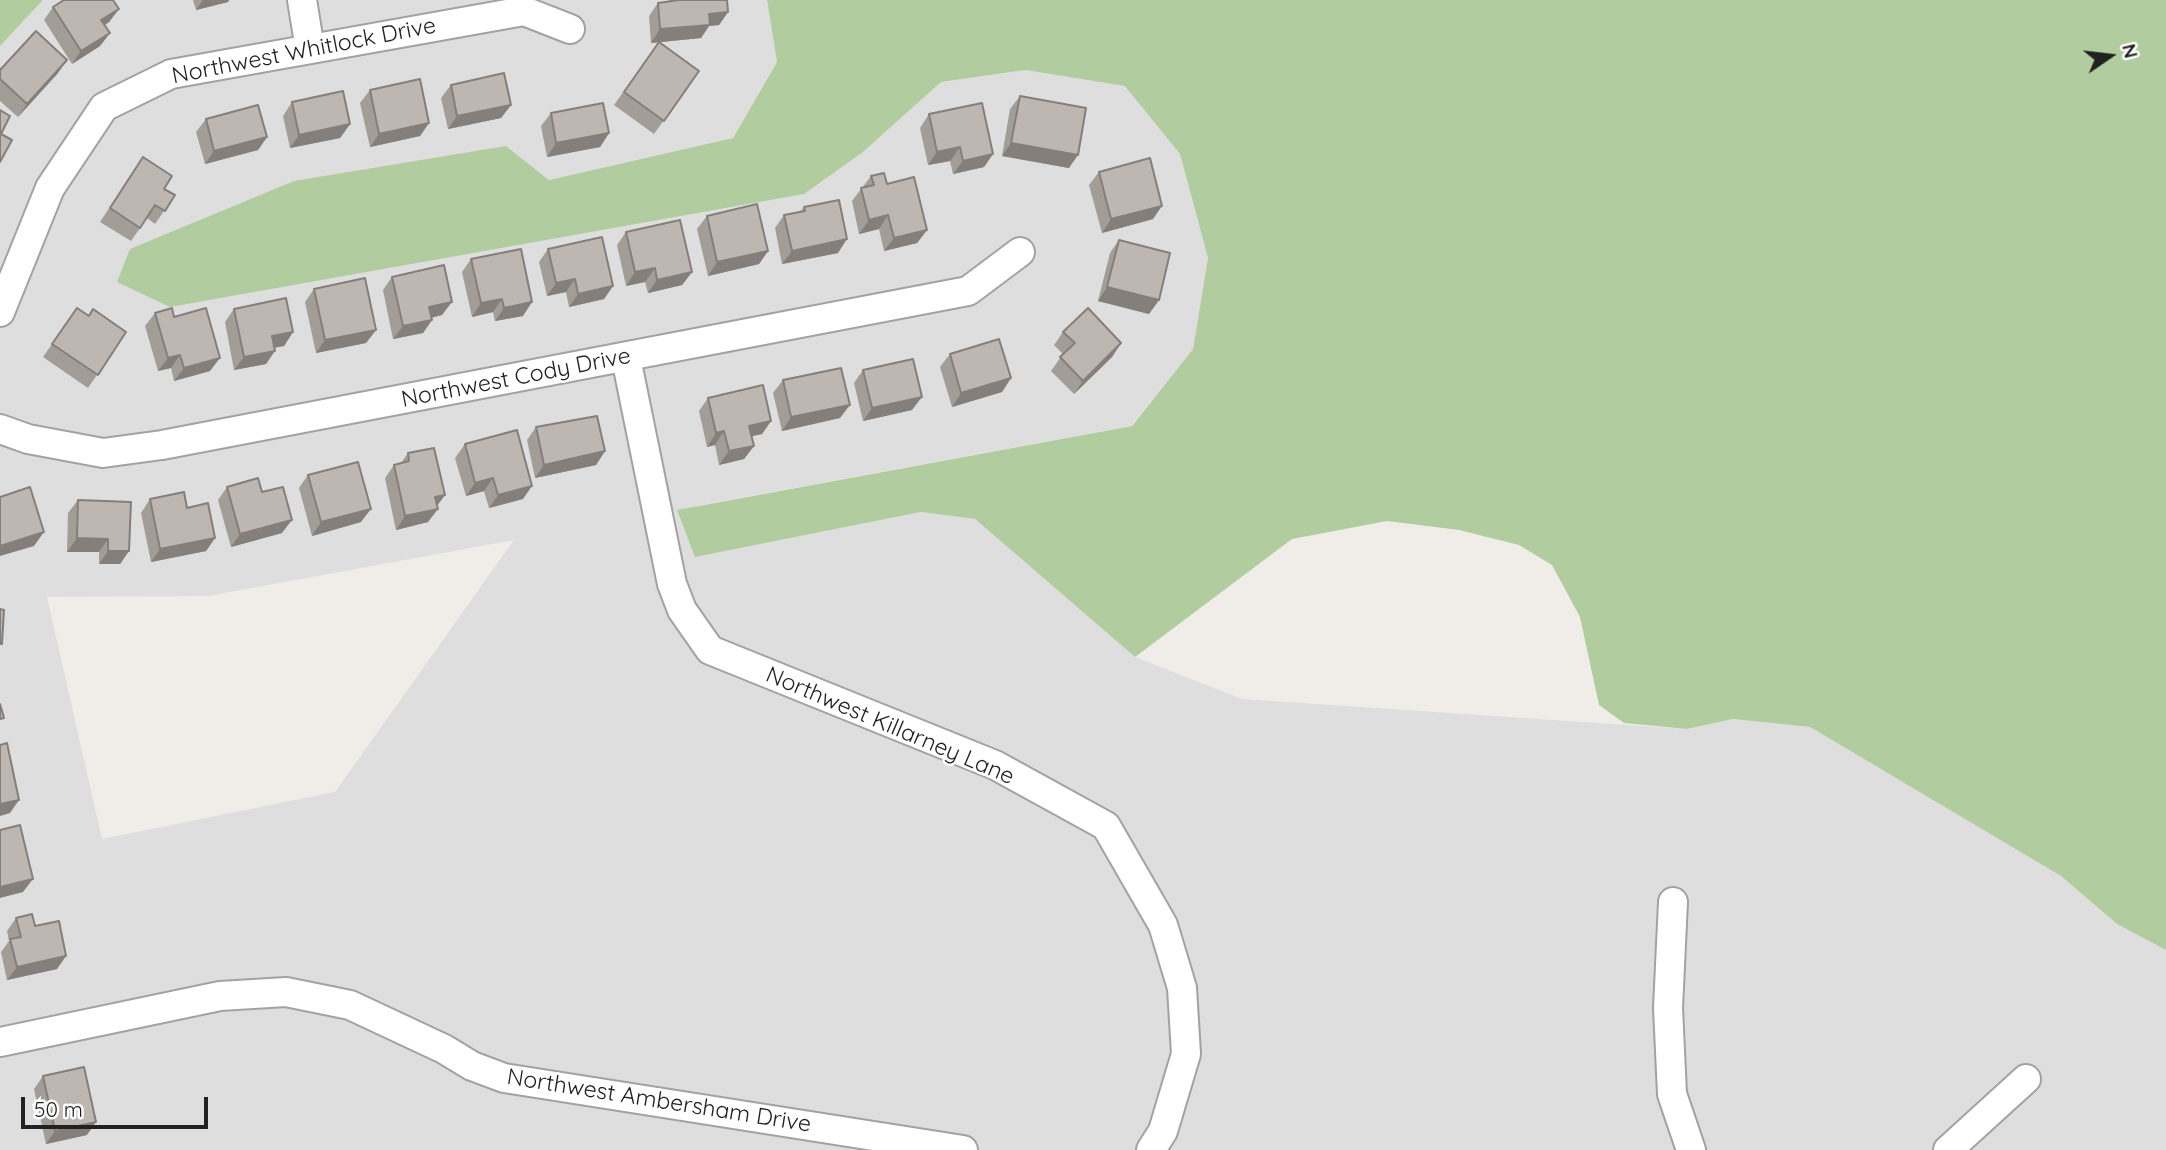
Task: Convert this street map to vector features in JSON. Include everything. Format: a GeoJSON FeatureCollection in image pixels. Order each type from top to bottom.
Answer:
{"type":"FeatureCollection","features":[{"type":"Feature","properties":{"kind":"street"},"geometry":{"type":"LineString","coordinates":[[302,0],[310,49]]}},
{"type":"Feature","properties":{"kind":"street","name":"Northwest Whitlock Drive"},"geometry":{"type":"LineString","coordinates":[[0,312],[50,188],[104,107],[171,74],[524,11],[570,29]]}},
{"type":"Feature","properties":{"kind":"street","name":"Northwest Cody Drive"},"geometry":{"type":"LineString","coordinates":[[0,429],[29,439],[103,453],[176,442],[968,291],[1020,252]]}},
{"type":"Feature","properties":{"kind":"street","name":"Northwest Killarney Lane"},"geometry":{"type":"LineString","coordinates":[[626,358],[672,584],[682,610],[710,650],[995,765],[1106,826],[1163,925],[1182,988],[1186,1054],[1163,1131],[1150,1150]]}},
{"type":"Feature","properties":{"kind":"street"},"geometry":{"type":"LineString","coordinates":[[1673,902],[1668,1008],[1672,1094],[1691,1150]]}},
{"type":"Feature","properties":{"kind":"street","name":"Northwest Ambersham Drive"},"geometry":{"type":"LineString","coordinates":[[0,1042],[220,996],[286,992],[350,1005],[444,1049],[472,1066],[504,1078],[963,1150]]}},
{"type":"Feature","properties":{"kind":"street"},"geometry":{"type":"LineString","coordinates":[[1948,1150],[2026,1079]]}},
{"type":"Feature","properties":{"kind":"shaded area"},"geometry":{"type":"Polygon","coordinates":[[[43,0],[767,0],[777,62],[733,138],[549,180],[506,146],[130,249],[863,152],[941,82],[1025,70],[1126,86],[1180,154],[1208,258],[1193,349],[1131,426],[696,506],[695,557],[921,512],[975,519],[1135,657],[1242,699],[1687,729],[1733,719],[1810,727],[2061,876],[2117,924],[2166,950],[2166,1150],[0,1150],[0,46],[43,0]],[[514,540],[208,596],[47,597],[102,839],[335,792],[514,540]]]}},
{"type":"Feature","properties":{"kind":"green space"},"geometry":{"type":"Polygon","coordinates":[[[0,0],[43,0],[0,46],[0,0]]]}},
{"type":"Feature","properties":{"kind":"green space"},"geometry":{"type":"Polygon","coordinates":[[[767,0],[2166,0],[2166,950],[2117,924],[2061,876],[1810,727],[1733,719],[1687,729],[1624,723],[1599,705],[1580,617],[1552,565],[1519,545],[1459,530],[1387,521],[1292,539],[1135,657],[975,519],[921,512],[695,557],[677,510],[1132,426],[1193,349],[1208,258],[1180,154],[1125,86],[1025,70],[941,82],[863,152],[804,194],[170,307],[117,282],[130,249],[294,181],[506,146],[549,180],[733,138],[777,62],[767,0]]]}},
{"type":"Feature","properties":{"kind":"building"},"geometry":{"type":"Polygon","coordinates":[[[64,0],[113,0],[119,9],[101,20],[110,33],[81,51],[53,7],[64,0]]]}},
{"type":"Feature","properties":{"kind":"building"},"geometry":{"type":"Polygon","coordinates":[[[727,0],[728,12],[709,14],[710,25],[660,29],[658,3],[727,0]]]}},
{"type":"Feature","properties":{"kind":"building"},"geometry":{"type":"Polygon","coordinates":[[[36,31],[67,60],[27,104],[0,79],[0,70],[36,31]]]}},
{"type":"Feature","properties":{"kind":"building"},"geometry":{"type":"Polygon","coordinates":[[[659,42],[699,71],[664,121],[624,92],[659,42]]]}},
{"type":"Feature","properties":{"kind":"building"},"geometry":{"type":"Polygon","coordinates":[[[504,73],[511,105],[457,116],[451,85],[504,73]]]}},
{"type":"Feature","properties":{"kind":"building"},"geometry":{"type":"Polygon","coordinates":[[[420,79],[429,123],[379,134],[370,90],[420,79]]]}},
{"type":"Feature","properties":{"kind":"building"},"geometry":{"type":"Polygon","coordinates":[[[343,91],[350,124],[299,135],[292,102],[343,91]]]}},
{"type":"Feature","properties":{"kind":"building"},"geometry":{"type":"Polygon","coordinates":[[[1020,96],[1086,108],[1078,155],[1011,143],[1020,96]]]}},
{"type":"Feature","properties":{"kind":"building"},"geometry":{"type":"Polygon","coordinates":[[[603,103],[609,133],[556,143],[551,113],[603,103]]]}},
{"type":"Feature","properties":{"kind":"building"},"geometry":{"type":"Polygon","coordinates":[[[982,103],[993,154],[963,161],[960,147],[937,152],[929,114],[982,103]]]}},
{"type":"Feature","properties":{"kind":"building"},"geometry":{"type":"Polygon","coordinates":[[[258,105],[267,137],[214,151],[206,119],[258,105]]]}},
{"type":"Feature","properties":{"kind":"building"},"geometry":{"type":"Polygon","coordinates":[[[0,110],[10,116],[1,134],[12,140],[0,162],[0,110]]]}},
{"type":"Feature","properties":{"kind":"building"},"geometry":{"type":"Polygon","coordinates":[[[143,157],[172,176],[164,189],[175,195],[165,211],[155,205],[140,228],[110,208],[143,157]]]}},
{"type":"Feature","properties":{"kind":"building"},"geometry":{"type":"Polygon","coordinates":[[[1150,158],[1162,206],[1111,219],[1099,172],[1150,158]]]}},
{"type":"Feature","properties":{"kind":"building"},"geometry":{"type":"Polygon","coordinates":[[[884,173],[887,184],[914,177],[927,230],[894,238],[888,215],[869,220],[861,188],[874,185],[871,176],[884,173]]]}},
{"type":"Feature","properties":{"kind":"building"},"geometry":{"type":"Polygon","coordinates":[[[839,200],[847,239],[792,251],[784,215],[805,211],[804,207],[839,200]]]}},
{"type":"Feature","properties":{"kind":"building"},"geometry":{"type":"Polygon","coordinates":[[[757,204],[768,251],[717,262],[707,216],[757,204]]]}},
{"type":"Feature","properties":{"kind":"building"},"geometry":{"type":"Polygon","coordinates":[[[680,220],[692,272],[657,280],[655,268],[635,272],[626,232],[680,220]]]}},
{"type":"Feature","properties":{"kind":"building"},"geometry":{"type":"Polygon","coordinates":[[[602,237],[613,286],[578,294],[575,279],[556,283],[548,249],[602,237]]]}},
{"type":"Feature","properties":{"kind":"building"},"geometry":{"type":"Polygon","coordinates":[[[1119,240],[1170,253],[1159,300],[1107,287],[1119,240]]]}},
{"type":"Feature","properties":{"kind":"building"},"geometry":{"type":"Polygon","coordinates":[[[521,249],[532,302],[504,308],[502,299],[481,303],[471,259],[521,249]]]}},
{"type":"Feature","properties":{"kind":"building"},"geometry":{"type":"Polygon","coordinates":[[[444,265],[452,302],[429,307],[432,320],[403,326],[392,277],[444,265]]]}},
{"type":"Feature","properties":{"kind":"building"},"geometry":{"type":"Polygon","coordinates":[[[365,278],[376,330],[325,340],[314,289],[365,278]]]}},
{"type":"Feature","properties":{"kind":"building"},"geometry":{"type":"Polygon","coordinates":[[[286,298],[293,332],[272,336],[275,351],[244,357],[234,309],[286,298]]]}},
{"type":"Feature","properties":{"kind":"building"},"geometry":{"type":"Polygon","coordinates":[[[77,308],[89,316],[93,309],[126,332],[98,375],[52,344],[77,308]]]}},
{"type":"Feature","properties":{"kind":"building"},"geometry":{"type":"Polygon","coordinates":[[[172,308],[174,317],[206,308],[220,358],[184,368],[180,355],[168,358],[155,313],[172,308]]]}},
{"type":"Feature","properties":{"kind":"building"},"geometry":{"type":"Polygon","coordinates":[[[1088,308],[1121,343],[1083,381],[1060,357],[1075,343],[1063,332],[1088,308]]]}},
{"type":"Feature","properties":{"kind":"building"},"geometry":{"type":"Polygon","coordinates":[[[999,339],[1011,378],[961,393],[950,354],[999,339]]]}},
{"type":"Feature","properties":{"kind":"building"},"geometry":{"type":"Polygon","coordinates":[[[913,359],[922,397],[872,408],[863,370],[913,359]]]}},
{"type":"Feature","properties":{"kind":"building"},"geometry":{"type":"Polygon","coordinates":[[[841,368],[850,405],[791,417],[783,380],[841,368]]]}},
{"type":"Feature","properties":{"kind":"building"},"geometry":{"type":"Polygon","coordinates":[[[763,385],[771,421],[749,426],[754,446],[729,451],[724,431],[716,433],[708,398],[763,385]]]}},
{"type":"Feature","properties":{"kind":"building"},"geometry":{"type":"Polygon","coordinates":[[[597,416],[605,451],[544,465],[536,427],[597,416]]]}},
{"type":"Feature","properties":{"kind":"building"},"geometry":{"type":"Polygon","coordinates":[[[517,430],[532,486],[498,495],[493,478],[475,483],[465,444],[517,430]]]}},
{"type":"Feature","properties":{"kind":"building"},"geometry":{"type":"Polygon","coordinates":[[[434,448],[445,495],[435,497],[438,509],[405,516],[394,465],[409,461],[408,453],[434,448]]]}},
{"type":"Feature","properties":{"kind":"building"},"geometry":{"type":"Polygon","coordinates":[[[358,462],[371,509],[321,522],[308,475],[358,462]]]}},
{"type":"Feature","properties":{"kind":"building"},"geometry":{"type":"Polygon","coordinates":[[[258,478],[262,492],[283,487],[292,520],[240,534],[227,487],[258,478]]]}},
{"type":"Feature","properties":{"kind":"building"},"geometry":{"type":"Polygon","coordinates":[[[30,487],[44,532],[0,546],[0,497],[30,487]]]}},
{"type":"Feature","properties":{"kind":"building"},"geometry":{"type":"Polygon","coordinates":[[[184,492],[187,508],[208,503],[215,538],[160,549],[150,499],[184,492]]]}},
{"type":"Feature","properties":{"kind":"building"},"geometry":{"type":"Polygon","coordinates":[[[78,500],[131,502],[129,551],[108,551],[108,539],[77,538],[78,500]]]}},
{"type":"Feature","properties":{"kind":"building"},"geometry":{"type":"Polygon","coordinates":[[[0,609],[4,610],[2,644],[0,644],[0,609]]]}},
{"type":"Feature","properties":{"kind":"building"},"geometry":{"type":"Polygon","coordinates":[[[7,743],[19,800],[0,804],[0,745],[7,743]]]}},
{"type":"Feature","properties":{"kind":"building"},"geometry":{"type":"Polygon","coordinates":[[[20,825],[33,879],[0,887],[0,830],[20,825]]]}},
{"type":"Feature","properties":{"kind":"building"},"geometry":{"type":"Polygon","coordinates":[[[32,914],[35,926],[59,921],[66,956],[17,967],[10,939],[21,937],[16,918],[32,914]]]}},
{"type":"Feature","properties":{"kind":"building"},"geometry":{"type":"Polygon","coordinates":[[[84,1067],[96,1122],[55,1131],[43,1076],[84,1067]]]}}]}
